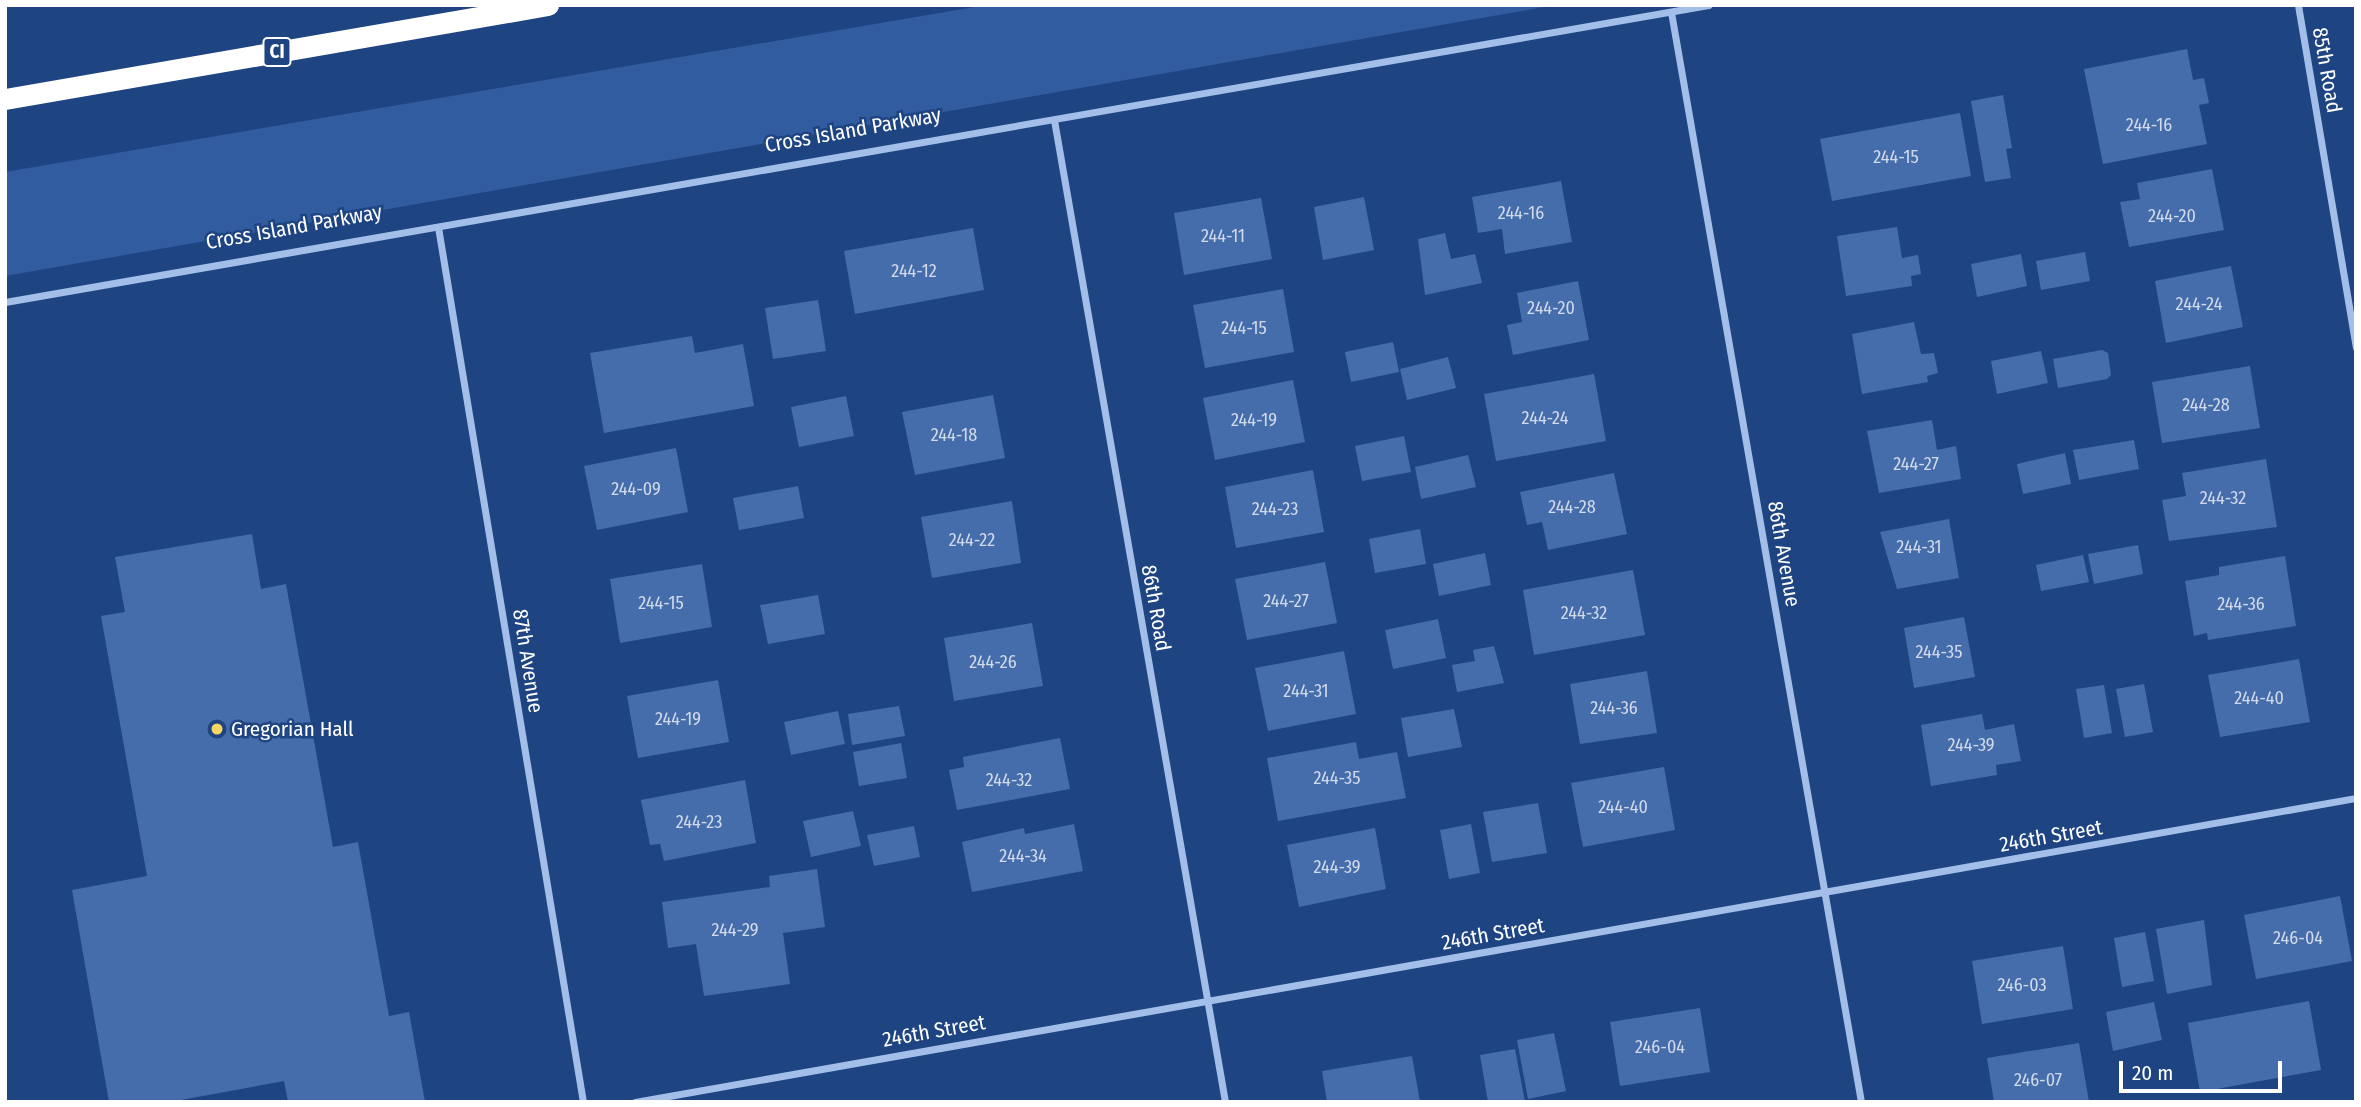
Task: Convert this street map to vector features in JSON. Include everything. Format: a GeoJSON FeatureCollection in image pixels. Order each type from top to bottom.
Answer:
{"type":"FeatureCollection","features":[{"type":"Feature","properties":{"kind":"highway","name":"CI"},"geometry":{"type":"LineString","coordinates":[[5,99],[548,5]]}},
{"type":"Feature","properties":{"kind":"street","name":"Cross Island Parkway"},"geometry":{"type":"LineString","coordinates":[[5,302],[1708,5]]}},
{"type":"Feature","properties":{"kind":"street","name":"85th Road"},"geometry":{"type":"LineString","coordinates":[[2298,5],[2356,347]]}},
{"type":"Feature","properties":{"kind":"street","name":"86th Avenue"},"geometry":{"type":"LineString","coordinates":[[1671,12],[1861,1102]]}},
{"type":"Feature","properties":{"kind":"street","name":"86th Road"},"geometry":{"type":"LineString","coordinates":[[1054,120],[1225,1102]]}},
{"type":"Feature","properties":{"kind":"street","name":"87th Avenue"},"geometry":{"type":"LineString","coordinates":[[438,227],[583,1102]]}},
{"type":"Feature","properties":{"kind":"street","name":"246th Street"},"geometry":{"type":"LineString","coordinates":[[635,1102],[1206,1000],[1825,894],[2356,798]]}},
{"type":"Feature","properties":{"kind":"shaded area"},"geometry":{"type":"Polygon","coordinates":[[[986,5],[1556,5],[5,276],[5,172],[986,5]]]}},
{"type":"Feature","properties":{"kind":"building"},"geometry":{"type":"Polygon","coordinates":[[[2187,49],[2193,80],[2204,78],[2209,103],[2199,105],[2207,144],[2103,164],[2084,69],[2187,49]]]}},
{"type":"Feature","properties":{"kind":"building"},"geometry":{"type":"Polygon","coordinates":[[[2003,95],[2012,148],[2006,149],[2011,178],[1985,182],[1971,101],[2003,95]]]}},
{"type":"Feature","properties":{"kind":"building"},"geometry":{"type":"Polygon","coordinates":[[[1960,113],[1971,176],[1832,201],[1820,139],[1960,113]]]}},
{"type":"Feature","properties":{"kind":"building"},"geometry":{"type":"Polygon","coordinates":[[[2212,169],[2224,230],[2129,247],[2120,202],[2140,199],[2137,183],[2212,169]]]}},
{"type":"Feature","properties":{"kind":"building"},"geometry":{"type":"Polygon","coordinates":[[[1561,181],[1572,242],[1505,254],[1502,229],[1478,233],[1472,197],[1561,181]]]}},
{"type":"Feature","properties":{"kind":"building"},"geometry":{"type":"Polygon","coordinates":[[[1364,197],[1374,250],[1323,260],[1314,207],[1364,197]]]}},
{"type":"Feature","properties":{"kind":"building"},"geometry":{"type":"Polygon","coordinates":[[[1261,198],[1272,259],[1184,275],[1174,213],[1261,198]]]}},
{"type":"Feature","properties":{"kind":"building"},"geometry":{"type":"Polygon","coordinates":[[[1897,227],[1902,258],[1918,255],[1921,274],[1911,276],[1912,286],[1846,296],[1837,236],[1897,227]]]}},
{"type":"Feature","properties":{"kind":"building"},"geometry":{"type":"Polygon","coordinates":[[[973,228],[984,290],[855,314],[844,251],[973,228]]]}},
{"type":"Feature","properties":{"kind":"building"},"geometry":{"type":"Polygon","coordinates":[[[1445,233],[1451,259],[1475,254],[1482,283],[1425,295],[1418,239],[1445,233]]]}},
{"type":"Feature","properties":{"kind":"building"},"geometry":{"type":"Polygon","coordinates":[[[2085,252],[2090,281],[2041,290],[2036,261],[2085,252]]]}},
{"type":"Feature","properties":{"kind":"building"},"geometry":{"type":"Polygon","coordinates":[[[2021,254],[2027,286],[1977,297],[1971,264],[2021,254]]]}},
{"type":"Feature","properties":{"kind":"building"},"geometry":{"type":"Polygon","coordinates":[[[2231,266],[2243,327],[2166,343],[2155,281],[2231,266]]]}},
{"type":"Feature","properties":{"kind":"building"},"geometry":{"type":"Polygon","coordinates":[[[1578,281],[1589,340],[1513,355],[1507,325],[1522,322],[1517,293],[1578,281]]]}},
{"type":"Feature","properties":{"kind":"building"},"geometry":{"type":"Polygon","coordinates":[[[1283,289],[1294,352],[1205,368],[1193,305],[1283,289]]]}},
{"type":"Feature","properties":{"kind":"building"},"geometry":{"type":"Polygon","coordinates":[[[818,300],[826,351],[773,359],[765,308],[818,300]]]}},
{"type":"Feature","properties":{"kind":"building"},"geometry":{"type":"Polygon","coordinates":[[[1914,322],[1921,354],[1934,353],[1938,373],[1927,376],[1928,382],[1862,394],[1852,334],[1914,322]]]}},
{"type":"Feature","properties":{"kind":"building"},"geometry":{"type":"Polygon","coordinates":[[[692,336],[695,353],[743,344],[754,406],[604,433],[590,353],[692,336]]]}},
{"type":"Feature","properties":{"kind":"building"},"geometry":{"type":"Polygon","coordinates":[[[1393,342],[1399,372],[1351,382],[1345,352],[1393,342]]]}},
{"type":"Feature","properties":{"kind":"building"},"geometry":{"type":"Polygon","coordinates":[[[2102,350],[2108,353],[2111,375],[2107,379],[2058,388],[2053,359],[2102,350]]]}},
{"type":"Feature","properties":{"kind":"building"},"geometry":{"type":"Polygon","coordinates":[[[2041,351],[2048,383],[1997,394],[1991,361],[2041,351]]]}},
{"type":"Feature","properties":{"kind":"building"},"geometry":{"type":"Polygon","coordinates":[[[1448,357],[1456,388],[1407,400],[1400,369],[1448,357]]]}},
{"type":"Feature","properties":{"kind":"building"},"geometry":{"type":"Polygon","coordinates":[[[2250,366],[2260,428],[2162,443],[2152,382],[2250,366]]]}},
{"type":"Feature","properties":{"kind":"building"},"geometry":{"type":"Polygon","coordinates":[[[1594,374],[1606,441],[1496,461],[1484,394],[1594,374]]]}},
{"type":"Feature","properties":{"kind":"building"},"geometry":{"type":"Polygon","coordinates":[[[1293,380],[1305,442],[1215,460],[1203,398],[1293,380]]]}},
{"type":"Feature","properties":{"kind":"building"},"geometry":{"type":"Polygon","coordinates":[[[993,395],[1005,458],[915,475],[902,412],[993,395]]]}},
{"type":"Feature","properties":{"kind":"building"},"geometry":{"type":"Polygon","coordinates":[[[846,396],[854,436],[799,447],[791,407],[846,396]]]}},
{"type":"Feature","properties":{"kind":"building"},"geometry":{"type":"Polygon","coordinates":[[[1932,420],[1937,450],[1956,446],[1961,479],[1879,493],[1867,431],[1932,420]]]}},
{"type":"Feature","properties":{"kind":"building"},"geometry":{"type":"Polygon","coordinates":[[[1404,436],[1411,472],[1362,481],[1355,446],[1404,436]]]}},
{"type":"Feature","properties":{"kind":"building"},"geometry":{"type":"Polygon","coordinates":[[[2134,440],[2139,469],[2079,480],[2073,450],[2134,440]]]}},
{"type":"Feature","properties":{"kind":"building"},"geometry":{"type":"Polygon","coordinates":[[[676,448],[688,512],[597,530],[584,466],[676,448]]]}},
{"type":"Feature","properties":{"kind":"building"},"geometry":{"type":"Polygon","coordinates":[[[2065,453],[2071,484],[2023,494],[2017,464],[2065,453]]]}},
{"type":"Feature","properties":{"kind":"building"},"geometry":{"type":"Polygon","coordinates":[[[1468,455],[1476,487],[1421,499],[1415,467],[1468,455]]]}},
{"type":"Feature","properties":{"kind":"building"},"geometry":{"type":"Polygon","coordinates":[[[2266,459],[2277,527],[2169,541],[2162,500],[2186,496],[2182,473],[2266,459]]]}},
{"type":"Feature","properties":{"kind":"building"},"geometry":{"type":"Polygon","coordinates":[[[1313,470],[1324,532],[1236,548],[1225,487],[1313,470]]]}},
{"type":"Feature","properties":{"kind":"building"},"geometry":{"type":"Polygon","coordinates":[[[1614,473],[1627,534],[1548,550],[1542,522],[1527,525],[1520,492],[1614,473]]]}},
{"type":"Feature","properties":{"kind":"building"},"geometry":{"type":"Polygon","coordinates":[[[798,486],[804,518],[739,530],[733,498],[798,486]]]}},
{"type":"Feature","properties":{"kind":"building"},"geometry":{"type":"Polygon","coordinates":[[[1012,501],[1021,563],[932,578],[921,517],[1012,501]]]}},
{"type":"Feature","properties":{"kind":"building"},"geometry":{"type":"Polygon","coordinates":[[[1949,519],[1959,578],[1897,589],[1880,532],[1949,519]]]}},
{"type":"Feature","properties":{"kind":"building"},"geometry":{"type":"Polygon","coordinates":[[[1420,529],[1426,564],[1375,573],[1369,539],[1420,529]]]}},
{"type":"Feature","properties":{"kind":"building","name":"Gregorian Hall"},"geometry":{"type":"Polygon","coordinates":[[[252,534],[261,589],[286,584],[333,847],[358,842],[389,1016],[409,1012],[425,1102],[288,1102],[284,1081],[170,1102],[109,1102],[72,890],[147,876],[101,616],[125,612],[115,557],[252,534]]]}},
{"type":"Feature","properties":{"kind":"building"},"geometry":{"type":"Polygon","coordinates":[[[2138,545],[2143,574],[2094,584],[2088,554],[2138,545]]]}},
{"type":"Feature","properties":{"kind":"building"},"geometry":{"type":"Polygon","coordinates":[[[1485,553],[1491,585],[1439,596],[1433,564],[1485,553]]]}},
{"type":"Feature","properties":{"kind":"building"},"geometry":{"type":"Polygon","coordinates":[[[2083,555],[2089,582],[2041,591],[2036,565],[2083,555]]]}},
{"type":"Feature","properties":{"kind":"building"},"geometry":{"type":"Polygon","coordinates":[[[2285,556],[2296,626],[2208,640],[2207,633],[2194,636],[2185,581],[2219,575],[2219,567],[2285,556]]]}},
{"type":"Feature","properties":{"kind":"building"},"geometry":{"type":"Polygon","coordinates":[[[1325,562],[1337,623],[1247,640],[1235,579],[1325,562]]]}},
{"type":"Feature","properties":{"kind":"building"},"geometry":{"type":"Polygon","coordinates":[[[702,564],[712,627],[620,643],[610,579],[702,564]]]}},
{"type":"Feature","properties":{"kind":"building"},"geometry":{"type":"Polygon","coordinates":[[[1633,570],[1645,635],[1534,655],[1523,590],[1633,570]]]}},
{"type":"Feature","properties":{"kind":"building"},"geometry":{"type":"Polygon","coordinates":[[[818,595],[825,634],[768,644],[760,605],[818,595]]]}},
{"type":"Feature","properties":{"kind":"building"},"geometry":{"type":"Polygon","coordinates":[[[1964,617],[1975,677],[1914,688],[1904,628],[1964,617]]]}},
{"type":"Feature","properties":{"kind":"building"},"geometry":{"type":"Polygon","coordinates":[[[1438,619],[1446,658],[1393,669],[1385,630],[1438,619]]]}},
{"type":"Feature","properties":{"kind":"building"},"geometry":{"type":"Polygon","coordinates":[[[1032,623],[1043,686],[954,701],[944,638],[1032,623]]]}},
{"type":"Feature","properties":{"kind":"building"},"geometry":{"type":"Polygon","coordinates":[[[1494,646],[1504,683],[1457,692],[1452,665],[1475,661],[1473,650],[1494,646]]]}},
{"type":"Feature","properties":{"kind":"building"},"geometry":{"type":"Polygon","coordinates":[[[1344,651],[1356,714],[1268,731],[1255,668],[1344,651]]]}},
{"type":"Feature","properties":{"kind":"building"},"geometry":{"type":"Polygon","coordinates":[[[2299,659],[2310,722],[2220,737],[2208,675],[2299,659]]]}},
{"type":"Feature","properties":{"kind":"building"},"geometry":{"type":"Polygon","coordinates":[[[1647,671],[1657,733],[1580,744],[1570,684],[1647,671]]]}},
{"type":"Feature","properties":{"kind":"building"},"geometry":{"type":"Polygon","coordinates":[[[718,680],[729,742],[638,758],[627,696],[718,680]]]}},
{"type":"Feature","properties":{"kind":"building"},"geometry":{"type":"Polygon","coordinates":[[[2144,684],[2153,732],[2125,737],[2116,689],[2144,684]]]}},
{"type":"Feature","properties":{"kind":"building"},"geometry":{"type":"Polygon","coordinates":[[[2104,685],[2112,733],[2084,738],[2076,689],[2104,685]]]}},
{"type":"Feature","properties":{"kind":"building"},"geometry":{"type":"Polygon","coordinates":[[[899,706],[905,736],[852,745],[848,714],[899,706]]]}},
{"type":"Feature","properties":{"kind":"building"},"geometry":{"type":"Polygon","coordinates":[[[1454,709],[1462,747],[1408,757],[1401,718],[1454,709]]]}},
{"type":"Feature","properties":{"kind":"building"},"geometry":{"type":"Polygon","coordinates":[[[838,711],[845,744],[791,755],[784,722],[838,711]]]}},
{"type":"Feature","properties":{"kind":"building"},"geometry":{"type":"Polygon","coordinates":[[[1982,714],[1985,730],[2014,724],[2021,761],[1996,765],[1997,775],[1931,786],[1921,725],[1982,714]]]}},
{"type":"Feature","properties":{"kind":"building"},"geometry":{"type":"Polygon","coordinates":[[[1060,738],[1070,789],[957,810],[949,770],[964,767],[963,757],[1060,738]]]}},
{"type":"Feature","properties":{"kind":"building"},"geometry":{"type":"Polygon","coordinates":[[[1356,742],[1359,759],[1397,752],[1406,798],[1278,821],[1267,758],[1356,742]]]}},
{"type":"Feature","properties":{"kind":"building"},"geometry":{"type":"Polygon","coordinates":[[[901,743],[907,778],[859,786],[853,752],[901,743]]]}},
{"type":"Feature","properties":{"kind":"building"},"geometry":{"type":"Polygon","coordinates":[[[1664,767],[1675,830],[1583,847],[1571,783],[1664,767]]]}},
{"type":"Feature","properties":{"kind":"building"},"geometry":{"type":"Polygon","coordinates":[[[745,780],[756,843],[664,861],[660,844],[650,845],[641,800],[745,780]]]}},
{"type":"Feature","properties":{"kind":"building"},"geometry":{"type":"Polygon","coordinates":[[[1538,803],[1547,853],[1492,862],[1483,812],[1538,803]]]}},
{"type":"Feature","properties":{"kind":"building"},"geometry":{"type":"Polygon","coordinates":[[[853,811],[861,846],[811,857],[803,821],[853,811]]]}},
{"type":"Feature","properties":{"kind":"building"},"geometry":{"type":"Polygon","coordinates":[[[1074,824],[1083,871],[972,892],[962,842],[1024,828],[1025,834],[1074,824]]]}},
{"type":"Feature","properties":{"kind":"building"},"geometry":{"type":"Polygon","coordinates":[[[1471,824],[1480,873],[1449,879],[1440,830],[1471,824]]]}},
{"type":"Feature","properties":{"kind":"building"},"geometry":{"type":"Polygon","coordinates":[[[914,826],[920,857],[874,866],[867,835],[914,826]]]}},
{"type":"Feature","properties":{"kind":"building"},"geometry":{"type":"Polygon","coordinates":[[[1375,828],[1386,889],[1299,907],[1287,845],[1375,828]]]}},
{"type":"Feature","properties":{"kind":"building"},"geometry":{"type":"Polygon","coordinates":[[[817,869],[825,927],[783,933],[790,984],[704,996],[696,944],[668,948],[662,902],[770,887],[769,876],[817,869]]]}},
{"type":"Feature","properties":{"kind":"building"},"geometry":{"type":"Polygon","coordinates":[[[2340,896],[2352,961],[2256,979],[2244,915],[2340,896]]]}},
{"type":"Feature","properties":{"kind":"building"},"geometry":{"type":"Polygon","coordinates":[[[2204,920],[2212,985],[2167,994],[2156,929],[2204,920]]]}},
{"type":"Feature","properties":{"kind":"building"},"geometry":{"type":"Polygon","coordinates":[[[2145,932],[2154,981],[2122,987],[2114,938],[2145,932]]]}},
{"type":"Feature","properties":{"kind":"building"},"geometry":{"type":"Polygon","coordinates":[[[2063,946],[2073,1009],[1982,1024],[1972,961],[2063,946]]]}},
{"type":"Feature","properties":{"kind":"building"},"geometry":{"type":"Polygon","coordinates":[[[2309,1001],[2321,1070],[2200,1092],[2188,1023],[2309,1001]]]}},
{"type":"Feature","properties":{"kind":"building"},"geometry":{"type":"Polygon","coordinates":[[[2154,1002],[2162,1040],[2113,1051],[2106,1012],[2154,1002]]]}},
{"type":"Feature","properties":{"kind":"building"},"geometry":{"type":"Polygon","coordinates":[[[1700,1008],[1710,1072],[1620,1086],[1610,1022],[1700,1008]]]}},
{"type":"Feature","properties":{"kind":"building"},"geometry":{"type":"Polygon","coordinates":[[[1554,1033],[1566,1091],[1528,1099],[1517,1040],[1554,1033]]]}},
{"type":"Feature","properties":{"kind":"building"},"geometry":{"type":"Polygon","coordinates":[[[2079,1043],[2089,1102],[1994,1102],[1987,1058],[2079,1043]]]}},
{"type":"Feature","properties":{"kind":"building"},"geometry":{"type":"Polygon","coordinates":[[[1515,1049],[1525,1102],[1488,1102],[1480,1055],[1515,1049]]]}},
{"type":"Feature","properties":{"kind":"building"},"geometry":{"type":"Polygon","coordinates":[[[1412,1056],[1420,1102],[1327,1102],[1322,1071],[1412,1056]]]}},
{"type":"Feature","properties":{"kind":"place","name":"Gregorian Hall"},"geometry":{"type":"Point","coordinates":[217,729]}}]}
